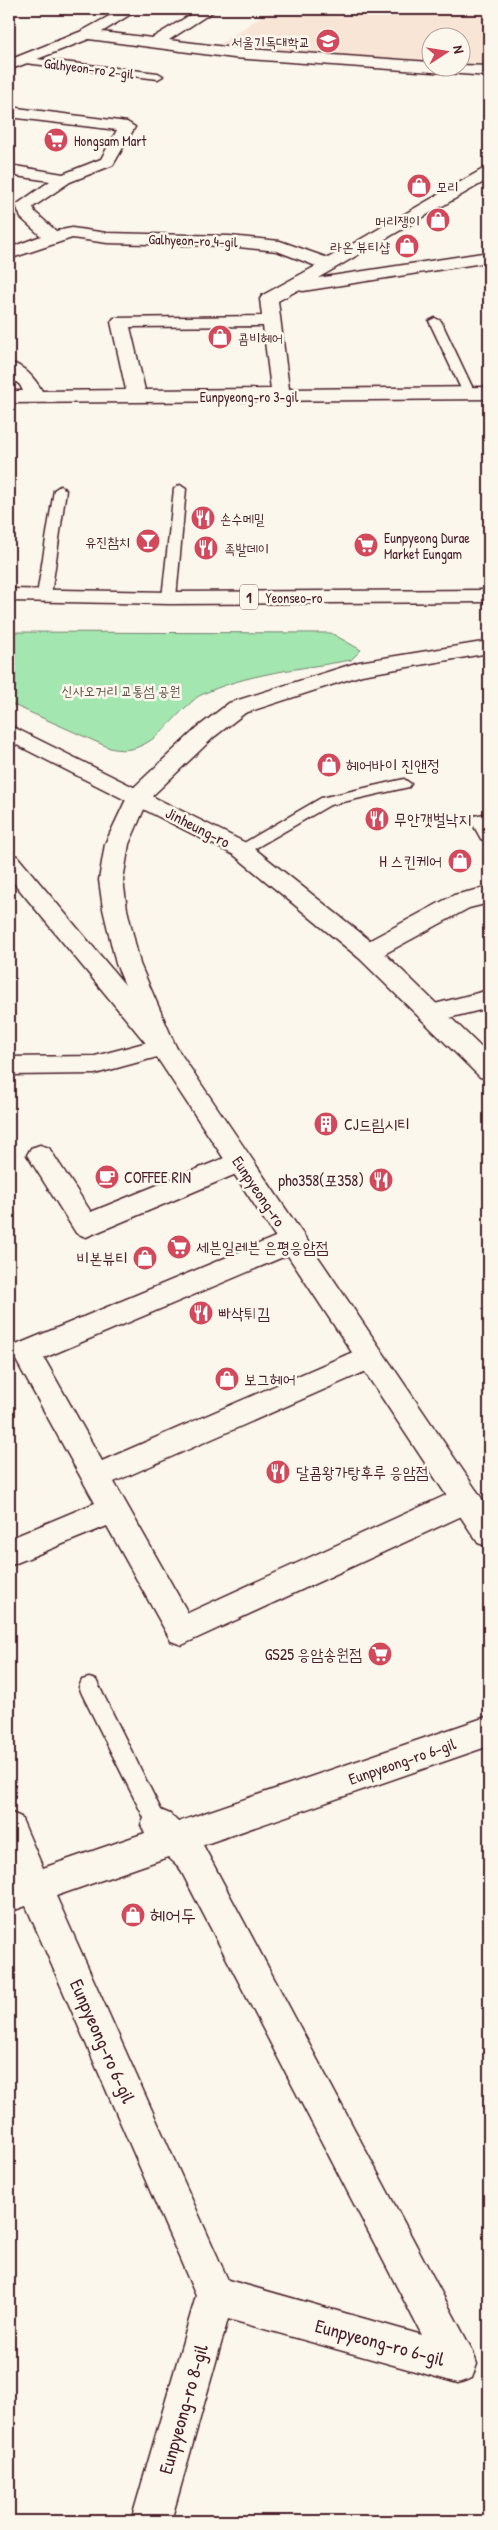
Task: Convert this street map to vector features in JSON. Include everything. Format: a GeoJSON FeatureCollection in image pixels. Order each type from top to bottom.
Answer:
{"type":"FeatureCollection","features":[{"type":"Feature","properties":{"kind":"street","name":"Galhyeon-ro 2-gil"},"geometry":{"type":"LineString","coordinates":[[15,62],[87,34],[132,9]]}},
{"type":"Feature","properties":{"kind":"street"},"geometry":{"type":"LineString","coordinates":[[154,43],[210,9]]}},
{"type":"Feature","properties":{"kind":"street"},"geometry":{"type":"LineString","coordinates":[[87,34],[234,53],[420,66]]}},
{"type":"Feature","properties":{"kind":"street"},"geometry":{"type":"LineString","coordinates":[[470,70],[489,71]]}},
{"type":"Feature","properties":{"kind":"street"},"geometry":{"type":"LineString","coordinates":[[9,112],[126,127],[107,162],[64,179],[24,205],[26,214],[54,238]]}},
{"type":"Feature","properties":{"kind":"street"},"geometry":{"type":"LineString","coordinates":[[9,170],[64,179]]}},
{"type":"Feature","properties":{"kind":"street"},"geometry":{"type":"LineString","coordinates":[[281,396],[269,298],[446,199],[489,172]]}},
{"type":"Feature","properties":{"kind":"street"},"geometry":{"type":"LineString","coordinates":[[446,199],[481,195]]}},
{"type":"Feature","properties":{"kind":"street","name":"Galhyeon-ro 4-gil"},"geometry":{"type":"LineString","coordinates":[[9,254],[72,233],[107,238],[230,241],[280,246],[330,265]]}},
{"type":"Feature","properties":{"kind":"street"},"geometry":{"type":"LineString","coordinates":[[286,289],[489,257]]}},
{"type":"Feature","properties":{"kind":"street"},"geometry":{"type":"LineString","coordinates":[[137,396],[120,322],[272,321]]}},
{"type":"Feature","properties":{"kind":"street"},"geometry":{"type":"LineString","coordinates":[[9,367],[28,382],[35,397]]}},
{"type":"Feature","properties":{"kind":"street","name":"Eunpyeong-ro 3-gil"},"geometry":{"type":"LineString","coordinates":[[9,397],[489,393]]}},
{"type":"Feature","properties":{"kind":"street","name":"Yeonseo-ro"},"geometry":{"type":"LineString","coordinates":[[9,595],[169,598],[489,596]]}},
{"type":"Feature","properties":{"kind":"street"},"geometry":{"type":"LineString","coordinates":[[9,1066],[95,1065],[163,1048],[128,964],[115,909],[111,880],[117,844],[138,796],[206,732],[237,708],[263,698],[359,669],[489,647]]}},
{"type":"Feature","properties":{"kind":"street","name":"Jinheung-ro"},"geometry":{"type":"LineString","coordinates":[[9,732],[242,850],[368,952],[489,1070]]}},
{"type":"Feature","properties":{"kind":"street"},"geometry":{"type":"LineString","coordinates":[[489,820],[482,821],[489,834]]}},
{"type":"Feature","properties":{"kind":"street","name":"Eunpyeong-ro"},"geometry":{"type":"LineString","coordinates":[[9,862],[163,1048],[489,1534]]}},
{"type":"Feature","properties":{"kind":"street"},"geometry":{"type":"LineString","coordinates":[[368,952],[462,901],[489,895]]}},
{"type":"Feature","properties":{"kind":"street"},"geometry":{"type":"LineString","coordinates":[[432,1013],[489,999]]}},
{"type":"Feature","properties":{"kind":"street"},"geometry":{"type":"LineString","coordinates":[[40,1155],[86,1226],[240,1162]]}},
{"type":"Feature","properties":{"kind":"street"},"geometry":{"type":"LineString","coordinates":[[292,1240],[26,1353],[182,1631],[466,1500]]}},
{"type":"Feature","properties":{"kind":"street"},"geometry":{"type":"LineString","coordinates":[[96,1477],[370,1357]]}},
{"type":"Feature","properties":{"kind":"street"},"geometry":{"type":"LineString","coordinates":[[9,1553],[114,1509]]}},
{"type":"Feature","properties":{"kind":"street","name":"Eunpyeong-ro 6-gil"},"geometry":{"type":"LineString","coordinates":[[22,1891],[166,1832],[489,1731]]}},
{"type":"Feature","properties":{"kind":"street","name":"Eunpyeong-ro 6-gil"},"geometry":{"type":"LineString","coordinates":[[9,1828],[22,1891],[215,2296],[458,2364],[191,1856],[166,1832]]}},
{"type":"Feature","properties":{"kind":"street","name":"Eunpyeong-ro 8-gil"},"geometry":{"type":"LineString","coordinates":[[151,2521],[215,2296]]}},
{"type":"Feature","properties":{"kind":"lane","name":"Galhyeon-ro 2-gil"},"geometry":{"type":"LineString","coordinates":[[15,62],[158,76]]}},
{"type":"Feature","properties":{"kind":"lane"},"geometry":{"type":"LineString","coordinates":[[436,321],[469,393]]}},
{"type":"Feature","properties":{"kind":"lane"},"geometry":{"type":"LineString","coordinates":[[169,598],[180,489]]}},
{"type":"Feature","properties":{"kind":"lane"},"geometry":{"type":"LineString","coordinates":[[44,595],[60,490]]}},
{"type":"Feature","properties":{"kind":"lane"},"geometry":{"type":"LineString","coordinates":[[242,850],[326,801],[404,784]]}},
{"type":"Feature","properties":{"kind":"lane"},"geometry":{"type":"LineString","coordinates":[[89,1686],[166,1832]]}},
{"type":"Feature","properties":{"kind":"shaded area","name":"서울기독대학교"},"geometry":{"type":"Polygon","coordinates":[[[272,9],[489,9],[489,67],[470,66],[470,28],[420,28],[420,62],[235,48],[220,44],[272,9]]]}},
{"type":"Feature","properties":{"kind":"green space","name":"신사오거리 교통섬 공원"},"geometry":{"type":"Polygon","coordinates":[[[9,632],[331,633],[361,650],[351,660],[254,677],[217,688],[195,699],[152,740],[133,749],[122,750],[110,748],[9,703],[9,632]]]}},
{"type":"Feature","properties":{"kind":"place","name":"서울기독대학교"},"geometry":{"type":"Point","coordinates":[328,41]}},
{"type":"Feature","properties":{"kind":"place","name":"Hongsam Mart"},"geometry":{"type":"Point","coordinates":[56,140]}},
{"type":"Feature","properties":{"kind":"place","name":"모리"},"geometry":{"type":"Point","coordinates":[419,186]}},
{"type":"Feature","properties":{"kind":"place","name":"머리쟁이"},"geometry":{"type":"Point","coordinates":[438,220]}},
{"type":"Feature","properties":{"kind":"place","name":"라온 뷰티샵"},"geometry":{"type":"Point","coordinates":[407,246]}},
{"type":"Feature","properties":{"kind":"place","name":"콤비헤어"},"geometry":{"type":"Point","coordinates":[220,337]}},
{"type":"Feature","properties":{"kind":"place","name":"손수메밀"},"geometry":{"type":"Point","coordinates":[203,518]}},
{"type":"Feature","properties":{"kind":"place","name":"유진참치"},"geometry":{"type":"Point","coordinates":[148,541]}},
{"type":"Feature","properties":{"kind":"place","name":"Eunpyeong Durae Market Eungam"},"geometry":{"type":"Point","coordinates":[366,545]}},
{"type":"Feature","properties":{"kind":"place","name":"족발데이"},"geometry":{"type":"Point","coordinates":[206,548]}},
{"type":"Feature","properties":{"kind":"place","name":"헤어바이 진앤정"},"geometry":{"type":"Point","coordinates":[329,765]}},
{"type":"Feature","properties":{"kind":"place","name":"무안갯벌낙지"},"geometry":{"type":"Point","coordinates":[377,819]}},
{"type":"Feature","properties":{"kind":"place","name":"H 스킨케어"},"geometry":{"type":"Point","coordinates":[460,861]}},
{"type":"Feature","properties":{"kind":"place","name":"CJ드림시티"},"geometry":{"type":"Point","coordinates":[326,1124]}},
{"type":"Feature","properties":{"kind":"place","name":"COFFEE RIN"},"geometry":{"type":"Point","coordinates":[107,1177]}},
{"type":"Feature","properties":{"kind":"place","name":"pho358(포358)"},"geometry":{"type":"Point","coordinates":[381,1180]}},
{"type":"Feature","properties":{"kind":"place","name":"세븐일레븐 은평응암점"},"geometry":{"type":"Point","coordinates":[179,1247]}},
{"type":"Feature","properties":{"kind":"place","name":"비본뷰티"},"geometry":{"type":"Point","coordinates":[145,1258]}},
{"type":"Feature","properties":{"kind":"place","name":"빠삭튀김"},"geometry":{"type":"Point","coordinates":[201,1313]}},
{"type":"Feature","properties":{"kind":"place","name":"보그헤어"},"geometry":{"type":"Point","coordinates":[227,1379]}},
{"type":"Feature","properties":{"kind":"place","name":"달콤왕가탕후루 응암점"},"geometry":{"type":"Point","coordinates":[278,1472]}},
{"type":"Feature","properties":{"kind":"place","name":"GS25 응암송원점"},"geometry":{"type":"Point","coordinates":[380,1654]}},
{"type":"Feature","properties":{"kind":"place","name":"헤어두"},"geometry":{"type":"Point","coordinates":[133,1915]}}]}
